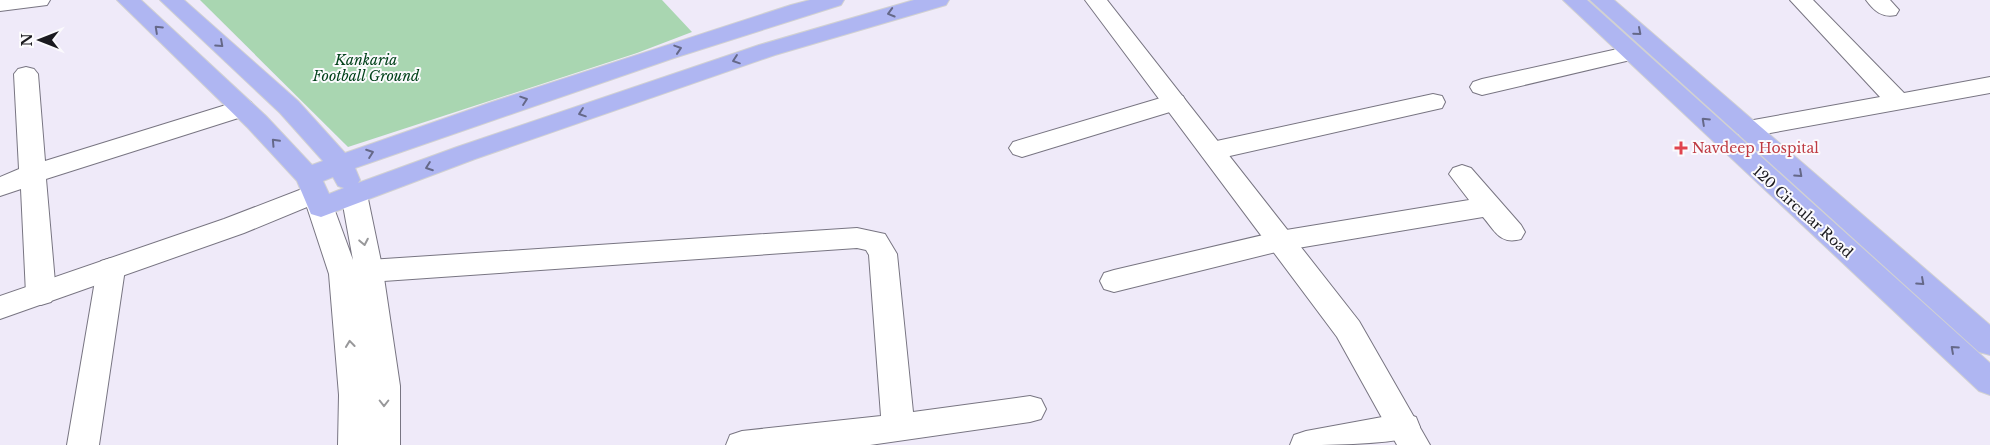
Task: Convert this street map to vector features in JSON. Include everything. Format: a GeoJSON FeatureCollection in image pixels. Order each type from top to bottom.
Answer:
{"type":"FeatureCollection","features":[{"type":"Feature","properties":{"kind":"main road"},"geometry":{"type":"LineString","coordinates":[[128,0],[242,108],[315,192],[354,194],[466,152],[767,50],[938,0]]}},
{"type":"Feature","properties":{"kind":"main road"},"geometry":{"type":"LineString","coordinates":[[171,0],[289,107],[340,164],[354,194]]}},
{"type":"Feature","properties":{"kind":"main road"},"geometry":{"type":"LineString","coordinates":[[315,192],[340,164],[533,96],[833,0]]}},
{"type":"Feature","properties":{"kind":"main road","name":"120 Circular Road"},"geometry":{"type":"LineString","coordinates":[[1574,0],[1990,382]]}},
{"type":"Feature","properties":{"kind":"main road","name":"120 Circular Road"},"geometry":{"type":"LineString","coordinates":[[1601,0],[1990,343]]}},
{"type":"Feature","properties":{"kind":"street"},"geometry":{"type":"LineString","coordinates":[[0,4],[39,0]]}},
{"type":"Feature","properties":{"kind":"street"},"geometry":{"type":"LineString","coordinates":[[1096,0],[1348,329],[1409,436],[1306,445]]}},
{"type":"Feature","properties":{"kind":"street"},"geometry":{"type":"LineString","coordinates":[[1801,0],[1898,101]]}},
{"type":"Feature","properties":{"kind":"street"},"geometry":{"type":"LineString","coordinates":[[1482,87],[1631,53]]}},
{"type":"Feature","properties":{"kind":"street"},"geometry":{"type":"LineString","coordinates":[[26,74],[41,294]]}},
{"type":"Feature","properties":{"kind":"street"},"geometry":{"type":"LineString","coordinates":[[1748,129],[1990,85]]}},
{"type":"Feature","properties":{"kind":"street"},"geometry":{"type":"LineString","coordinates":[[1022,148],[1174,102]]}},
{"type":"Feature","properties":{"kind":"street"},"geometry":{"type":"LineString","coordinates":[[1212,150],[1433,102]]}},
{"type":"Feature","properties":{"kind":"street"},"geometry":{"type":"LineString","coordinates":[[0,187],[33,174],[242,108]]}},
{"type":"Feature","properties":{"kind":"street"},"geometry":{"type":"LineString","coordinates":[[1462,174],[1511,232]]}},
{"type":"Feature","properties":{"kind":"street"},"geometry":{"type":"LineString","coordinates":[[0,308],[234,226],[315,192],[343,274],[355,395],[354,445]]}},
{"type":"Feature","properties":{"kind":"street"},"geometry":{"type":"LineString","coordinates":[[354,194],[369,271],[384,386],[384,445]]}},
{"type":"Feature","properties":{"kind":"street"},"geometry":{"type":"LineString","coordinates":[[1114,281],[1280,241],[1488,206]]}},
{"type":"Feature","properties":{"kind":"street"},"geometry":{"type":"LineString","coordinates":[[369,271],[857,238],[876,241],[882,254],[898,428]]}},
{"type":"Feature","properties":{"kind":"street"},"geometry":{"type":"LineString","coordinates":[[83,445],[111,269]]}},
{"type":"Feature","properties":{"kind":"street"},"geometry":{"type":"LineString","coordinates":[[742,445],[898,428],[1030,409]]}},
{"type":"Feature","properties":{"kind":"green space","name":"Kankaria Football Ground"},"geometry":{"type":"Polygon","coordinates":[[[200,0],[662,0],[692,32],[637,53],[348,147],[200,0]]]}},
{"type":"Feature","properties":{"kind":"place","name":"Navdeep Hospital"},"geometry":{"type":"Point","coordinates":[1681,148]}}]}
